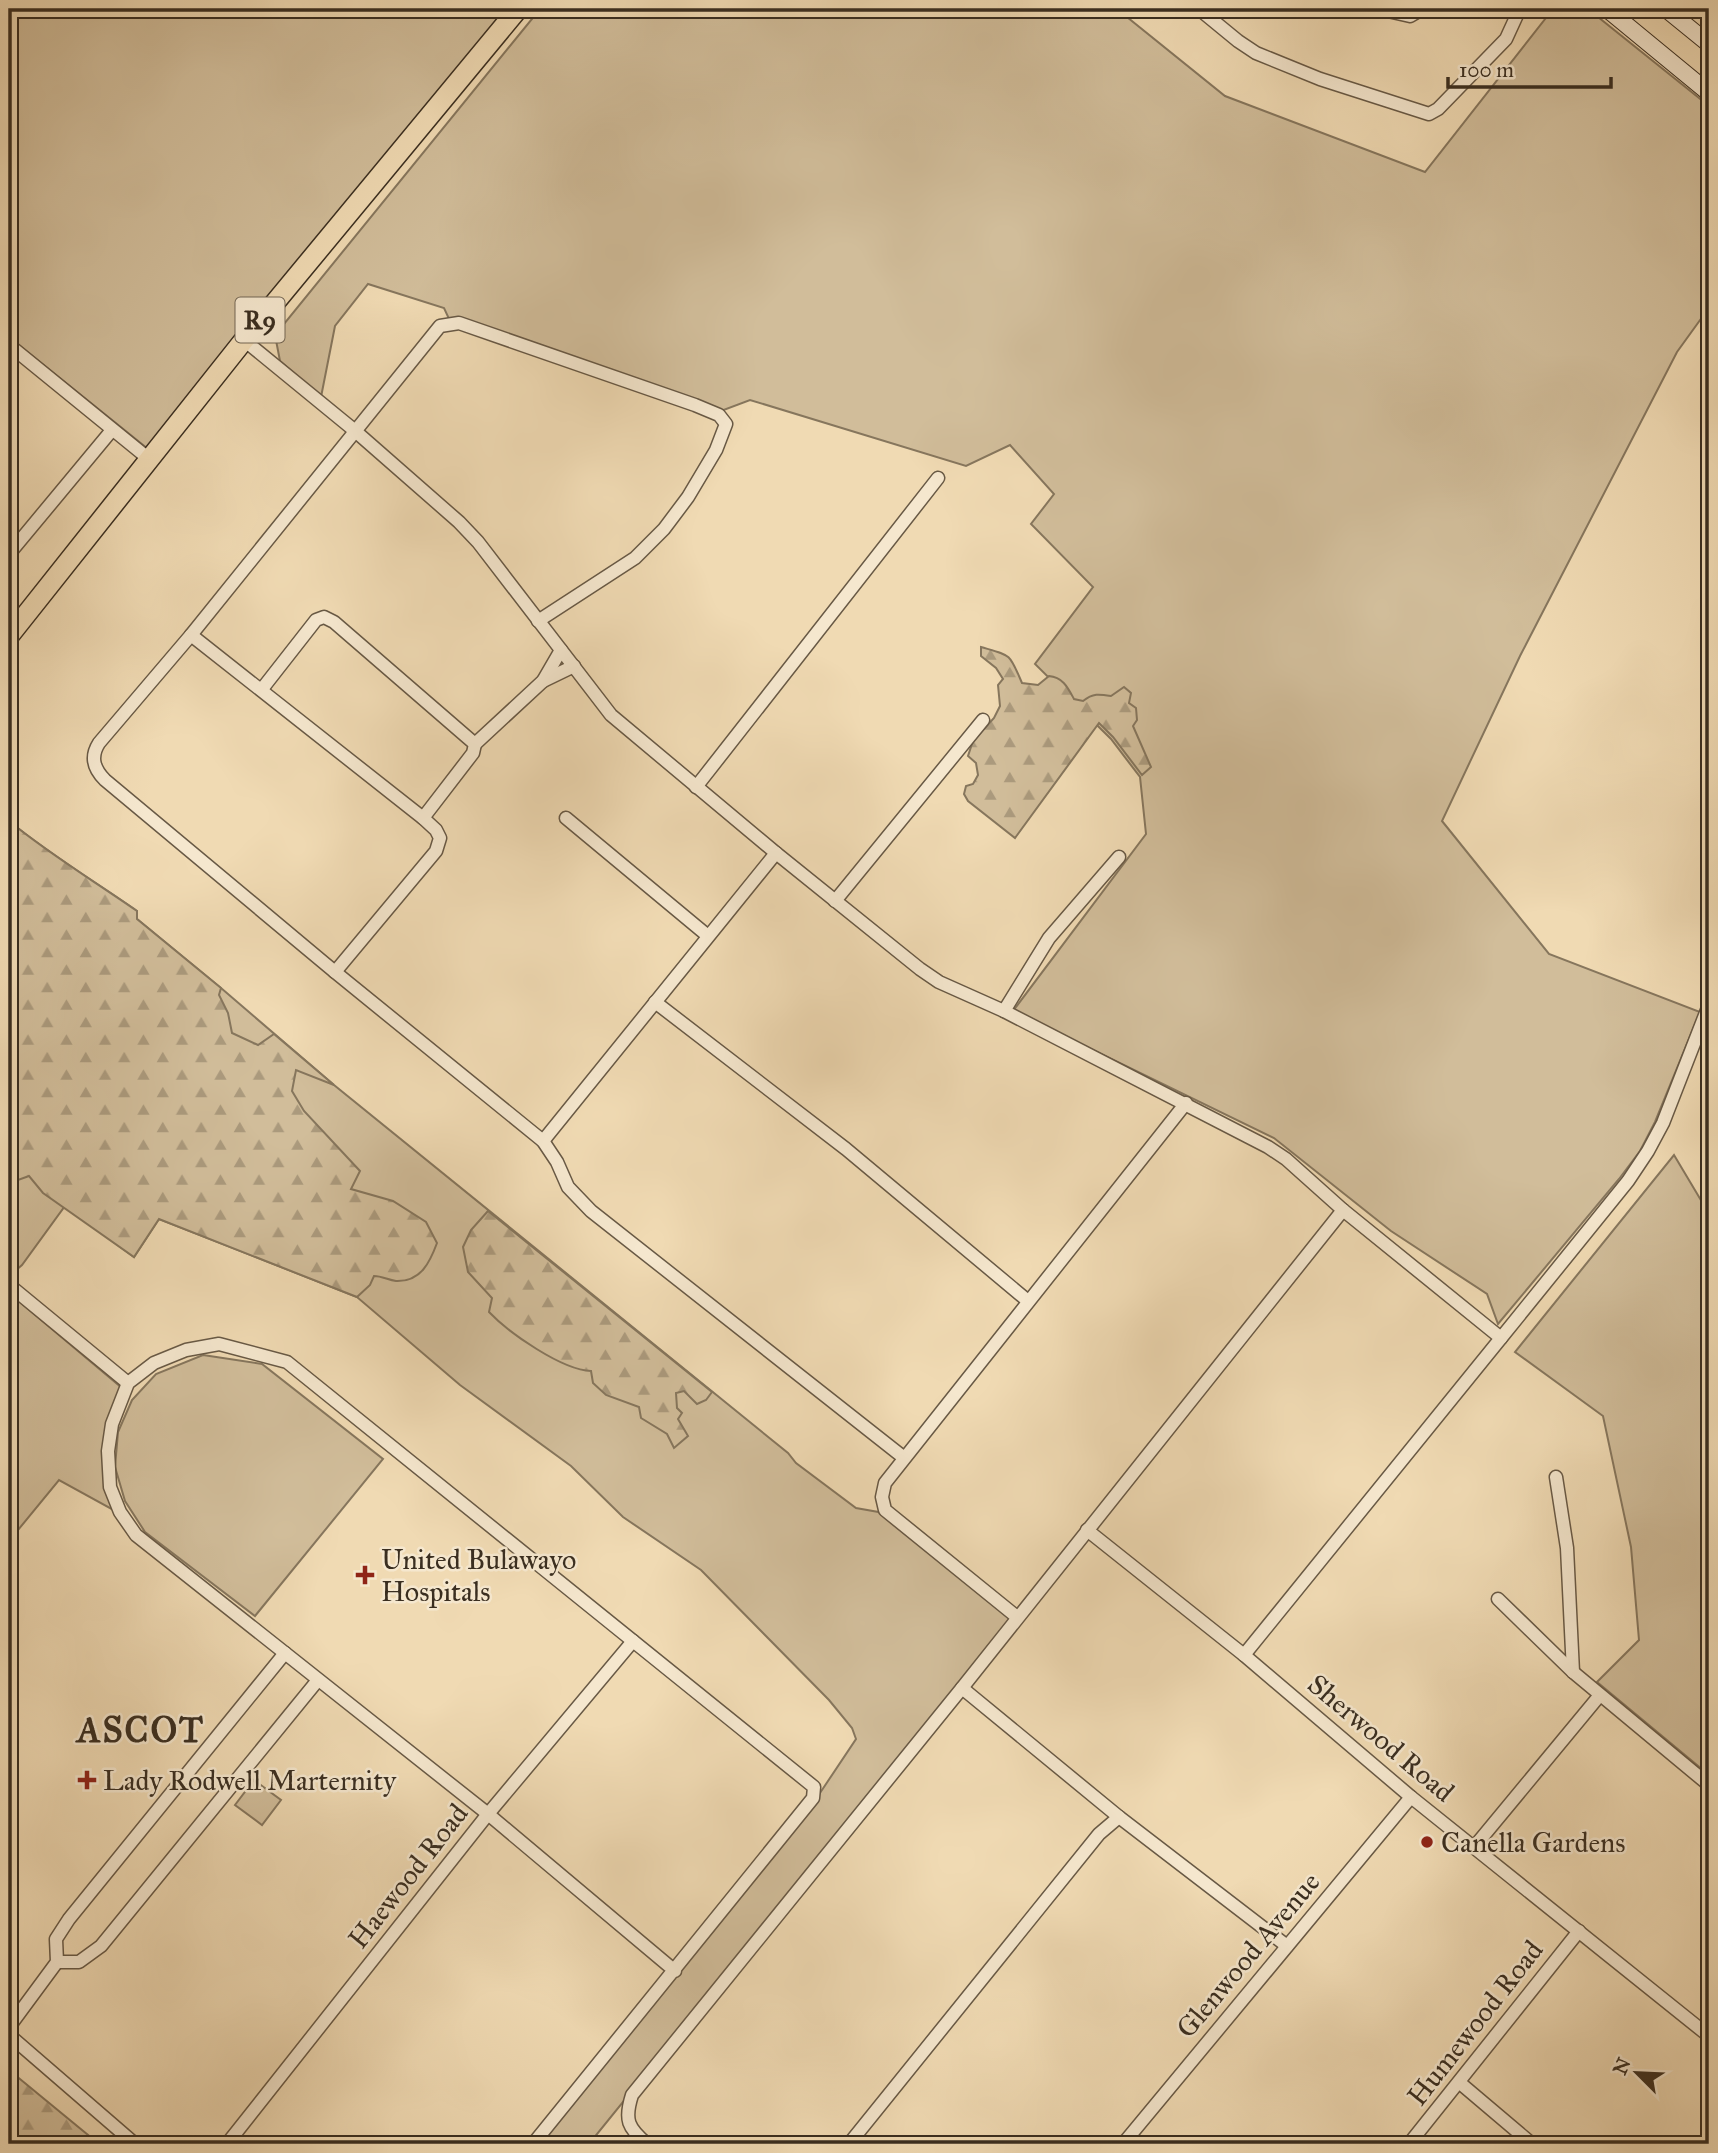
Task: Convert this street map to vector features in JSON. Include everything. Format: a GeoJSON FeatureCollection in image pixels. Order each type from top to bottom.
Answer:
{"type":"FeatureCollection","features":[{"type":"Feature","properties":{"kind":"highway","name":"R9"},"geometry":{"type":"LineString","coordinates":[[9,636],[244,340],[517,9]]}},
{"type":"Feature","properties":{"kind":"main road"},"geometry":{"type":"LineString","coordinates":[[1607,9],[1627,15],[1709,93]]}},
{"type":"Feature","properties":{"kind":"main road"},"geometry":{"type":"LineString","coordinates":[[1666,9],[1709,44]]}},
{"type":"Feature","properties":{"kind":"street"},"geometry":{"type":"LineString","coordinates":[[1199,9],[1256,53],[1320,79],[1429,114],[1438,109],[1506,39],[1517,15],[1515,9]]}},
{"type":"Feature","properties":{"kind":"street"},"geometry":{"type":"LineString","coordinates":[[1379,9],[1410,16],[1422,9]]}},
{"type":"Feature","properties":{"kind":"street"},"geometry":{"type":"LineString","coordinates":[[538,621],[635,558],[664,529],[688,497],[716,450],[726,426],[722,417],[695,405],[451,323],[440,326],[191,635],[99,743],[93,760],[98,774],[543,1141],[569,1186],[591,1211],[903,1457]]}},
{"type":"Feature","properties":{"kind":"street"},"geometry":{"type":"LineString","coordinates":[[244,340],[354,430],[459,522],[478,542],[611,715],[695,787],[927,975],[1004,1011],[1268,1147],[1501,1338]]}},
{"type":"Feature","properties":{"kind":"street"},"geometry":{"type":"LineString","coordinates":[[9,345],[149,459]]}},
{"type":"Feature","properties":{"kind":"street"},"geometry":{"type":"LineString","coordinates":[[9,554],[112,430]]}},
{"type":"Feature","properties":{"kind":"street"},"geometry":{"type":"LineString","coordinates":[[695,787],[938,478]]}},
{"type":"Feature","properties":{"kind":"street"},"geometry":{"type":"LineString","coordinates":[[262,690],[316,620],[328,618],[475,744]]}},
{"type":"Feature","properties":{"kind":"street"},"geometry":{"type":"LineString","coordinates":[[191,635],[423,818],[436,830],[440,838],[436,851],[335,972]]}},
{"type":"Feature","properties":{"kind":"street"},"geometry":{"type":"LineString","coordinates":[[543,681],[561,650]]}},
{"type":"Feature","properties":{"kind":"street"},"geometry":{"type":"LineString","coordinates":[[423,818],[473,752],[475,744],[543,681],[574,666]]}},
{"type":"Feature","properties":{"kind":"street"},"geometry":{"type":"LineString","coordinates":[[835,901],[983,720]]}},
{"type":"Feature","properties":{"kind":"street"},"geometry":{"type":"LineString","coordinates":[[566,818],[708,936]]}},
{"type":"Feature","properties":{"kind":"street"},"geometry":{"type":"LineString","coordinates":[[543,1141],[776,853]]}},
{"type":"Feature","properties":{"kind":"street"},"geometry":{"type":"LineString","coordinates":[[1004,1011],[1049,938],[1119,857]]}},
{"type":"Feature","properties":{"kind":"street"},"geometry":{"type":"LineString","coordinates":[[655,1002],[846,1149],[1028,1301]]}},
{"type":"Feature","properties":{"kind":"street"},"geometry":{"type":"LineString","coordinates":[[1244,1655],[1628,1181],[1663,1123],[1709,1005]]}},
{"type":"Feature","properties":{"kind":"street"},"geometry":{"type":"LineString","coordinates":[[1017,1617],[885,1510],[882,1497],[885,1483],[1186,1103]]}},
{"type":"Feature","properties":{"kind":"street"},"geometry":{"type":"LineString","coordinates":[[647,2144],[628,2122],[627,2110],[632,2095],[962,1688],[1343,1210]]}},
{"type":"Feature","properties":{"kind":"street"},"geometry":{"type":"LineString","coordinates":[[9,1285],[128,1383]]}},
{"type":"Feature","properties":{"kind":"street"},"geometry":{"type":"LineString","coordinates":[[533,2144],[675,1971],[815,1793],[809,1782],[288,1363],[219,1345],[186,1350],[154,1363],[128,1383],[112,1424],[108,1451],[110,1487],[120,1512],[136,1535],[488,1814],[675,1971]]}},
{"type":"Feature","properties":{"kind":"street"},"geometry":{"type":"LineString","coordinates":[[1556,1477],[1567,1548],[1573,1672]]}},
{"type":"Feature","properties":{"kind":"street","name":"Sherwood Road"},"geometry":{"type":"LineString","coordinates":[[1087,1530],[1244,1655],[1411,1797],[1709,2036]]}},
{"type":"Feature","properties":{"kind":"street"},"geometry":{"type":"LineString","coordinates":[[1498,1599],[1573,1672],[1709,1786]]}},
{"type":"Feature","properties":{"kind":"street","name":"Haewood Road"},"geometry":{"type":"LineString","coordinates":[[227,2144],[488,1814],[633,1641]]}},
{"type":"Feature","properties":{"kind":"street"},"geometry":{"type":"LineString","coordinates":[[9,2027],[57,1962],[56,1939],[69,1919],[285,1653]]}},
{"type":"Feature","properties":{"kind":"street"},"geometry":{"type":"LineString","coordinates":[[57,1962],[79,1962],[101,1946],[318,1679]]}},
{"type":"Feature","properties":{"kind":"street"},"geometry":{"type":"LineString","coordinates":[[962,1688],[1119,1817],[1287,1945]]}},
{"type":"Feature","properties":{"kind":"street"},"geometry":{"type":"LineString","coordinates":[[1475,1846],[1600,1695]]}},
{"type":"Feature","properties":{"kind":"street","name":"Glenwood Avenue"},"geometry":{"type":"LineString","coordinates":[[1123,2144],[1411,1797]]}},
{"type":"Feature","properties":{"kind":"street"},"geometry":{"type":"LineString","coordinates":[[849,2144],[1099,1835],[1119,1817]]}},
{"type":"Feature","properties":{"kind":"street","name":"Humewood Road"},"geometry":{"type":"LineString","coordinates":[[1409,2144],[1579,1931]]}},
{"type":"Feature","properties":{"kind":"street"},"geometry":{"type":"LineString","coordinates":[[9,2035],[135,2144]]}},
{"type":"Feature","properties":{"kind":"street"},"geometry":{"type":"LineString","coordinates":[[1460,2083],[1532,2144]]}},
{"type":"Feature","properties":{"kind":"green space"},"geometry":{"type":"Polygon","coordinates":[[[9,9],[508,9],[148,449],[9,337],[9,9]]]}},
{"type":"Feature","properties":{"kind":"green space"},"geometry":{"type":"Polygon","coordinates":[[[540,9],[1117,9],[1225,96],[1425,172],[1553,9],[1588,9],[1709,106],[1709,313],[1703,316],[1677,352],[1520,656],[1442,821],[1549,954],[1700,1012],[1655,1122],[1640,1151],[1498,1324],[1487,1294],[1391,1231],[1274,1138],[1013,1011],[1146,834],[1140,777],[1111,739],[1035,664],[1093,587],[1031,524],[1054,494],[1010,445],[966,466],[750,400],[721,411],[450,321],[444,308],[368,284],[335,326],[321,397],[280,361],[275,335],[540,9]]]}},
{"type":"Feature","properties":{"kind":"green space"},"geometry":{"type":"Polygon","coordinates":[[[981,647],[1008,657],[1022,683],[1038,685],[1049,676],[1058,678],[1074,699],[1083,701],[1096,695],[1111,696],[1124,687],[1131,693],[1129,703],[1136,708],[1137,720],[1133,726],[1151,767],[1142,775],[1099,723],[1015,838],[968,801],[964,794],[966,786],[973,784],[978,775],[976,763],[968,756],[973,741],[994,718],[1000,706],[998,685],[1003,679],[996,668],[981,656],[981,647]]]}},
{"type":"Feature","properties":{"kind":"green space"},"geometry":{"type":"Polygon","coordinates":[[[9,821],[137,911],[137,919],[334,1085],[788,1453],[796,1463],[856,1508],[884,1513],[1011,1618],[589,2144],[537,2144],[816,1799],[856,1739],[852,1728],[829,1700],[701,1570],[623,1517],[571,1466],[460,1385],[357,1297],[159,1219],[134,1257],[65,1206],[22,1265],[15,1271],[9,1265],[9,821]]]}},
{"type":"Feature","properties":{"kind":"green space"},"geometry":{"type":"Polygon","coordinates":[[[9,821],[137,911],[137,919],[221,988],[219,995],[228,1013],[232,1033],[258,1045],[274,1034],[334,1085],[296,1070],[292,1091],[304,1111],[360,1171],[351,1189],[393,1201],[426,1222],[437,1243],[423,1270],[405,1280],[396,1281],[374,1276],[370,1285],[357,1297],[159,1219],[134,1257],[43,1193],[29,1176],[15,1181],[9,1190],[9,821]]]}},
{"type":"Feature","properties":{"kind":"green space"},"geometry":{"type":"Polygon","coordinates":[[[1674,1155],[1705,1207],[1709,1205],[1709,1775],[1597,1682],[1639,1640],[1631,1547],[1603,1416],[1515,1352],[1674,1155]]]}},
{"type":"Feature","properties":{"kind":"green space"},"geometry":{"type":"Polygon","coordinates":[[[488,1211],[712,1392],[706,1400],[697,1404],[684,1391],[676,1393],[677,1408],[682,1413],[678,1419],[688,1436],[674,1448],[667,1434],[641,1418],[639,1407],[606,1395],[593,1383],[591,1371],[566,1364],[537,1349],[489,1312],[492,1298],[468,1272],[463,1247],[471,1230],[488,1211]]]}},
{"type":"Feature","properties":{"kind":"green space"},"geometry":{"type":"Polygon","coordinates":[[[9,1293],[122,1388],[109,1423],[117,1512],[59,1480],[9,1541],[9,1293]]]}},
{"type":"Feature","properties":{"kind":"green space"},"geometry":{"type":"Polygon","coordinates":[[[203,1355],[262,1364],[383,1459],[255,1616],[145,1532],[125,1501],[115,1467],[118,1432],[132,1400],[156,1374],[203,1355]]]}},
{"type":"Feature","properties":{"kind":"green space"},"geometry":{"type":"Polygon","coordinates":[[[254,1780],[281,1800],[262,1825],[235,1805],[254,1780]]]}},
{"type":"Feature","properties":{"kind":"green space"},"geometry":{"type":"Polygon","coordinates":[[[9,2070],[99,2144],[9,2144],[9,2070]]]}},
{"type":"Feature","properties":{"kind":"place","name":"United Bulawayo Hospitals"},"geometry":{"type":"Point","coordinates":[365,1575]}},
{"type":"Feature","properties":{"kind":"place","name":"Lady Rodwell Marternity"},"geometry":{"type":"Point","coordinates":[87,1780]}},
{"type":"Feature","properties":{"kind":"place","name":"Canella Gardens"},"geometry":{"type":"Point","coordinates":[1427,1842]}},
{"type":"Feature","properties":{"kind":"district","name":"ASCOT"},"geometry":{"type":"Point","coordinates":[141,1730]}}]}
